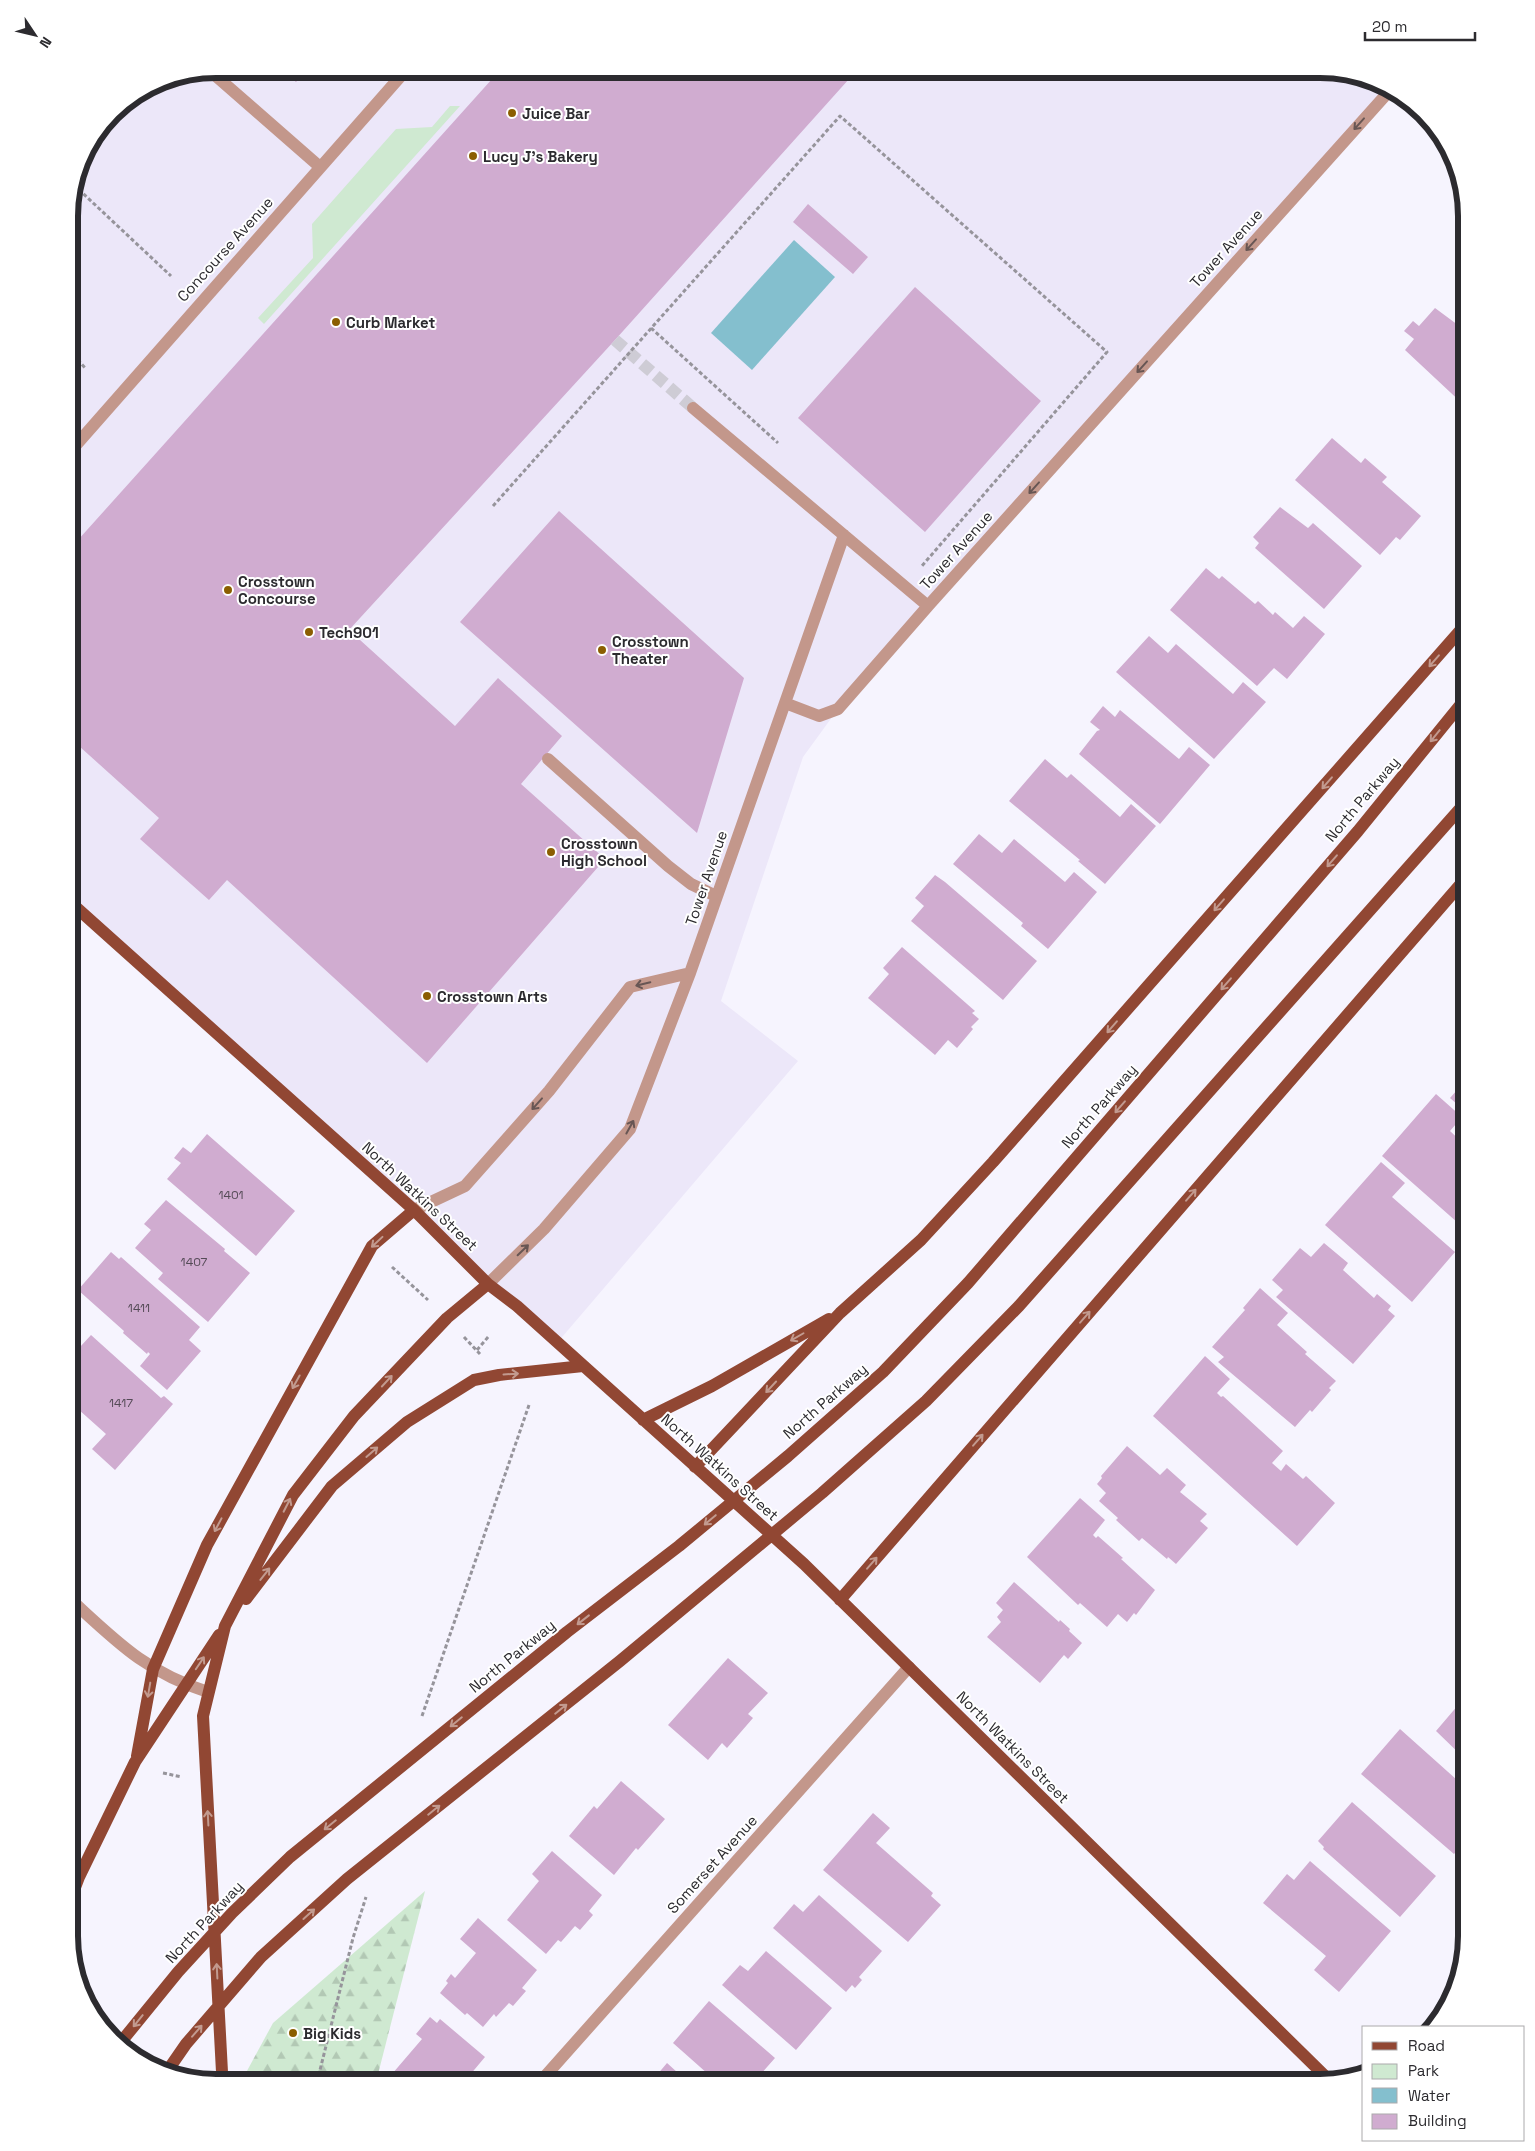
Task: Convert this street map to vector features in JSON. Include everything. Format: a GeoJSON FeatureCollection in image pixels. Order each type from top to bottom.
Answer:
{"type":"FeatureCollection","features":[{"type":"Feature","properties":{"kind":"main road"},"geometry":{"type":"LineString","coordinates":[[694,1467],[840,1313],[921,1240],[993,1162],[1458,633]]}},
{"type":"Feature","properties":{"kind":"main road","name":"North Parkway"},"geometry":{"type":"LineString","coordinates":[[124,2039],[184,1966],[232,1913],[290,1857],[567,1632],[679,1546],[788,1456],[883,1372],[968,1283],[1358,831],[1458,708]]}},
{"type":"Feature","properties":{"kind":"main road"},"geometry":{"type":"LineString","coordinates":[[171,2066],[186,2044],[261,1957],[347,1879],[620,1661],[822,1493],[926,1401],[1019,1306],[1458,811]]}},
{"type":"Feature","properties":{"kind":"main road"},"geometry":{"type":"LineString","coordinates":[[840,1600],[1458,887]]}},
{"type":"Feature","properties":{"kind":"main road","name":"North Watkins Street"},"geometry":{"type":"LineString","coordinates":[[78,909],[414,1210],[488,1284],[517,1306],[804,1564],[1323,2074]]}},
{"type":"Feature","properties":{"kind":"main road"},"geometry":{"type":"LineString","coordinates":[[135,1762],[153,1669],[207,1545],[372,1246],[414,1210]]}},
{"type":"Feature","properties":{"kind":"main road"},"geometry":{"type":"LineString","coordinates":[[222,2073],[202,1716],[225,1626],[293,1495],[354,1416],[447,1318],[488,1284]]}},
{"type":"Feature","properties":{"kind":"main road"},"geometry":{"type":"LineString","coordinates":[[643,1420],[712,1386],[840,1313]]}},
{"type":"Feature","properties":{"kind":"main road"},"geometry":{"type":"LineString","coordinates":[[77,1882],[135,1762],[225,1626],[332,1486],[406,1422],[474,1380],[499,1375],[583,1366]]}},
{"type":"Feature","properties":{"kind":"street"},"geometry":{"type":"LineString","coordinates":[[218,78],[320,168]]}},
{"type":"Feature","properties":{"kind":"street","name":"Concourse Avenue"},"geometry":{"type":"LineString","coordinates":[[78,443],[399,78]]}},
{"type":"Feature","properties":{"kind":"street","name":"Tower Avenue"},"geometry":{"type":"LineString","coordinates":[[488,1284],[544,1229],[630,1129],[690,973],[844,536],[928,606],[1386,95]]}},
{"type":"Feature","properties":{"kind":"street"},"geometry":{"type":"LineString","coordinates":[[692,408],[844,536]]}},
{"type":"Feature","properties":{"kind":"street"},"geometry":{"type":"LineString","coordinates":[[785,703],[818,716],[838,709],[928,606]]}},
{"type":"Feature","properties":{"kind":"street"},"geometry":{"type":"LineString","coordinates":[[548,760],[668,866],[691,884],[716,896]]}},
{"type":"Feature","properties":{"kind":"street"},"geometry":{"type":"LineString","coordinates":[[414,1210],[465,1186],[549,1091],[630,987],[690,973]]}},
{"type":"Feature","properties":{"kind":"street"},"geometry":{"type":"LineString","coordinates":[[77,1606],[123,1648],[153,1669],[186,1685],[208,1692]]}},
{"type":"Feature","properties":{"kind":"street","name":"Somerset Avenue"},"geometry":{"type":"LineString","coordinates":[[548,2073],[909,1667]]}},
{"type":"Feature","properties":{"kind":"path"},"geometry":{"type":"LineString","coordinates":[[493,506],[840,116],[1107,352],[918,570]]}},
{"type":"Feature","properties":{"kind":"path"},"geometry":{"type":"LineString","coordinates":[[80,191],[171,276]]}},
{"type":"Feature","properties":{"kind":"path"},"geometry":{"type":"LineString","coordinates":[[651,328],[781,446]]}},
{"type":"Feature","properties":{"kind":"path"},"geometry":{"type":"LineString","coordinates":[[78,360],[86,369]]}},
{"type":"Feature","properties":{"kind":"path"},"geometry":{"type":"LineString","coordinates":[[392,1267],[429,1300]]}},
{"type":"Feature","properties":{"kind":"path"},"geometry":{"type":"LineString","coordinates":[[460,1332],[477,1350],[489,1336]]}},
{"type":"Feature","properties":{"kind":"path"},"geometry":{"type":"LineString","coordinates":[[433,1679],[529,1405]]}},
{"type":"Feature","properties":{"kind":"path"},"geometry":{"type":"LineString","coordinates":[[163,1773],[184,1777]]}},
{"type":"Feature","properties":{"kind":"path"},"geometry":{"type":"LineString","coordinates":[[319,2073],[354,1938]]}},
{"type":"Feature","properties":{"kind":"shaded area"},"geometry":{"type":"Polygon","coordinates":[[[216,78],[1329,78],[1364,85],[1386,95],[838,709],[803,757],[721,1001],[798,1061],[557,1343],[78,909],[78,206],[82,180],[96,146],[118,118],[146,96],[180,82],[216,78]]]}},
{"type":"Feature","properties":{"kind":"green space"},"geometry":{"type":"Polygon","coordinates":[[[450,106],[460,106],[264,324],[258,318],[313,258],[312,224],[396,129],[432,127],[450,106]]]}},
{"type":"Feature","properties":{"kind":"green space"},"geometry":{"type":"Polygon","coordinates":[[[425,1891],[378,2073],[246,2073],[273,2023],[425,1891]]]}},
{"type":"Feature","properties":{"kind":"water"},"geometry":{"type":"Polygon","coordinates":[[[794,240],[835,277],[752,370],[711,333],[794,240]]]}},
{"type":"Feature","properties":{"kind":"building"},"geometry":{"type":"Polygon","coordinates":[[[291,78],[300,78],[296,82],[291,78]]]}},
{"type":"Feature","properties":{"kind":"building","name":"Crosstown Concourse"},"geometry":{"type":"Polygon","coordinates":[[[493,78],[850,78],[615,340],[349,630],[455,726],[498,678],[562,736],[521,784],[605,859],[427,1063],[227,880],[209,900],[140,839],[159,818],[78,745],[78,540],[493,78]]]}},
{"type":"Feature","properties":{"kind":"building"},"geometry":{"type":"Polygon","coordinates":[[[808,204],[868,257],[853,274],[793,222],[808,204]]]}},
{"type":"Feature","properties":{"kind":"building"},"geometry":{"type":"Polygon","coordinates":[[[915,287],[1041,401],[925,532],[798,418],[915,287]]]}},
{"type":"Feature","properties":{"kind":"building"},"geometry":{"type":"Polygon","coordinates":[[[1435,308],[1458,325],[1458,400],[1405,350],[1414,339],[1404,331],[1413,321],[1419,326],[1435,308]]]}},
{"type":"Feature","properties":{"kind":"building"},"geometry":{"type":"Polygon","coordinates":[[[1332,438],[1361,463],[1365,458],[1387,477],[1382,482],[1421,516],[1400,540],[1396,537],[1380,555],[1295,480],[1332,438]]]}},
{"type":"Feature","properties":{"kind":"building"},"geometry":{"type":"Polygon","coordinates":[[[1280,507],[1308,528],[1313,523],[1362,566],[1324,609],[1255,548],[1259,543],[1253,537],[1280,507]]]}},
{"type":"Feature","properties":{"kind":"building","name":"Crosstown Theater"},"geometry":{"type":"Polygon","coordinates":[[[559,511],[744,678],[697,833],[460,622],[559,511]]]}},
{"type":"Feature","properties":{"kind":"building"},"geometry":{"type":"Polygon","coordinates":[[[1206,568],[1219,579],[1222,576],[1255,604],[1258,601],[1273,615],[1275,612],[1293,628],[1304,616],[1325,634],[1287,679],[1274,668],[1257,686],[1170,610],[1206,568]]]}},
{"type":"Feature","properties":{"kind":"building"},"geometry":{"type":"Polygon","coordinates":[[[1149,636],[1168,653],[1176,644],[1233,694],[1243,682],[1266,702],[1214,759],[1116,672],[1149,636]]]}},
{"type":"Feature","properties":{"kind":"building"},"geometry":{"type":"Polygon","coordinates":[[[1103,706],[1115,717],[1120,710],[1179,759],[1189,747],[1210,765],[1160,824],[1079,754],[1097,731],[1100,730],[1090,722],[1103,706]]]}},
{"type":"Feature","properties":{"kind":"building"},"geometry":{"type":"Polygon","coordinates":[[[1045,759],[1067,778],[1071,774],[1120,817],[1131,804],[1156,826],[1105,884],[1078,861],[1080,860],[1009,801],[1045,759]]]}},
{"type":"Feature","properties":{"kind":"building"},"geometry":{"type":"Polygon","coordinates":[[[979,834],[1002,853],[1014,839],[1065,882],[1074,872],[1097,892],[1048,949],[1021,926],[1023,923],[953,864],[979,834]]]}},
{"type":"Feature","properties":{"kind":"building"},"geometry":{"type":"Polygon","coordinates":[[[935,875],[1037,961],[1003,1000],[911,921],[924,906],[915,898],[935,875]]]}},
{"type":"Feature","properties":{"kind":"building"},"geometry":{"type":"Polygon","coordinates":[[[902,947],[975,1011],[972,1013],[979,1019],[971,1027],[973,1029],[957,1048],[948,1040],[935,1055],[868,998],[889,974],[883,968],[902,947]]]}},
{"type":"Feature","properties":{"kind":"building"},"geometry":{"type":"Polygon","coordinates":[[[1458,1089],[1458,1105],[1450,1098],[1458,1089]]]}},
{"type":"Feature","properties":{"kind":"building"},"geometry":{"type":"Polygon","coordinates":[[[1436,1094],[1458,1113],[1458,1122],[1450,1131],[1458,1138],[1458,1223],[1382,1156],[1436,1094]]]}},
{"type":"Feature","properties":{"kind":"building"},"geometry":{"type":"Polygon","coordinates":[[[207,1134],[295,1211],[256,1256],[167,1179],[181,1163],[174,1158],[183,1147],[191,1153],[207,1134]]]}},
{"type":"Feature","properties":{"kind":"building"},"geometry":{"type":"Polygon","coordinates":[[[1381,1162],[1405,1183],[1392,1197],[1455,1252],[1412,1302],[1325,1225],[1381,1162]]]}},
{"type":"Feature","properties":{"kind":"building"},"geometry":{"type":"Polygon","coordinates":[[[166,1200],[225,1249],[224,1251],[250,1273],[208,1322],[158,1279],[163,1273],[135,1248],[151,1230],[144,1224],[166,1200]]]}},
{"type":"Feature","properties":{"kind":"building"},"geometry":{"type":"Polygon","coordinates":[[[1324,1243],[1348,1263],[1343,1270],[1374,1298],[1377,1294],[1391,1306],[1388,1310],[1395,1316],[1353,1364],[1276,1297],[1283,1290],[1272,1280],[1300,1248],[1311,1257],[1324,1243]]]}},
{"type":"Feature","properties":{"kind":"building"},"geometry":{"type":"Polygon","coordinates":[[[111,1252],[119,1259],[121,1257],[200,1327],[189,1340],[201,1351],[167,1390],[140,1366],[150,1354],[148,1352],[147,1354],[123,1333],[124,1331],[78,1290],[111,1252]]]}},
{"type":"Feature","properties":{"kind":"building"},"geometry":{"type":"Polygon","coordinates":[[[1260,1288],[1288,1313],[1277,1325],[1307,1352],[1305,1354],[1336,1381],[1329,1388],[1331,1390],[1312,1412],[1310,1410],[1295,1427],[1218,1362],[1224,1357],[1212,1347],[1245,1310],[1243,1308],[1260,1288]]]}},
{"type":"Feature","properties":{"kind":"building"},"geometry":{"type":"Polygon","coordinates":[[[91,1335],[161,1398],[164,1396],[173,1404],[115,1470],[92,1449],[106,1434],[77,1408],[77,1350],[91,1335]]]}},
{"type":"Feature","properties":{"kind":"building"},"geometry":{"type":"Polygon","coordinates":[[[1205,1356],[1230,1379],[1217,1393],[1221,1397],[1223,1396],[1283,1451],[1272,1463],[1281,1471],[1286,1464],[1303,1479],[1306,1476],[1335,1503],[1297,1546],[1153,1416],[1205,1356]]]}},
{"type":"Feature","properties":{"kind":"building"},"geometry":{"type":"Polygon","coordinates":[[[1127,1446],[1160,1475],[1167,1468],[1186,1485],[1180,1492],[1207,1514],[1200,1521],[1208,1528],[1176,1564],[1142,1538],[1139,1541],[1099,1501],[1106,1493],[1097,1484],[1102,1478],[1101,1476],[1127,1446]]]}},
{"type":"Feature","properties":{"kind":"building"},"geometry":{"type":"Polygon","coordinates":[[[1080,1498],[1105,1520],[1093,1535],[1096,1538],[1098,1536],[1123,1558],[1121,1559],[1155,1590],[1136,1615],[1134,1613],[1127,1622],[1118,1614],[1107,1627],[1080,1603],[1078,1605],[1027,1557],[1080,1498]]]}},
{"type":"Feature","properties":{"kind":"building"},"geometry":{"type":"Polygon","coordinates":[[[1014,1582],[1059,1622],[1060,1620],[1082,1643],[1068,1659],[1064,1655],[1040,1683],[987,1637],[1001,1622],[997,1617],[1003,1610],[996,1603],[1014,1582]]]}},
{"type":"Feature","properties":{"kind":"building"},"geometry":{"type":"Polygon","coordinates":[[[728,1658],[768,1693],[748,1714],[753,1718],[727,1748],[722,1743],[708,1760],[668,1725],[728,1658]]]}},
{"type":"Feature","properties":{"kind":"building"},"geometry":{"type":"Polygon","coordinates":[[[1458,1705],[1458,1752],[1436,1731],[1458,1705]]]}},
{"type":"Feature","properties":{"kind":"building"},"geometry":{"type":"Polygon","coordinates":[[[1400,1729],[1458,1781],[1458,1850],[1454,1854],[1361,1774],[1400,1729]]]}},
{"type":"Feature","properties":{"kind":"building"},"geometry":{"type":"Polygon","coordinates":[[[621,1781],[665,1819],[638,1850],[636,1848],[614,1875],[569,1836],[594,1806],[597,1809],[621,1781]]]}},
{"type":"Feature","properties":{"kind":"building"},"geometry":{"type":"Polygon","coordinates":[[[1352,1802],[1436,1876],[1400,1917],[1323,1849],[1324,1847],[1318,1841],[1352,1802]]]}},
{"type":"Feature","properties":{"kind":"building"},"geometry":{"type":"Polygon","coordinates":[[[873,1813],[890,1828],[876,1843],[933,1893],[931,1896],[941,1905],[908,1942],[823,1870],[873,1813]]]}},
{"type":"Feature","properties":{"kind":"building"},"geometry":{"type":"Polygon","coordinates":[[[552,1851],[602,1895],[589,1911],[593,1915],[580,1930],[575,1926],[561,1942],[558,1940],[546,1954],[507,1920],[539,1881],[532,1874],[552,1851]]]}},
{"type":"Feature","properties":{"kind":"building"},"geometry":{"type":"Polygon","coordinates":[[[1310,1861],[1391,1931],[1339,1992],[1314,1970],[1326,1956],[1263,1903],[1287,1874],[1294,1880],[1310,1861]]]}},
{"type":"Feature","properties":{"kind":"building"},"geometry":{"type":"Polygon","coordinates":[[[819,1895],[882,1951],[859,1977],[862,1980],[855,1988],[852,1985],[846,1992],[773,1928],[794,1904],[803,1912],[819,1895]]]}},
{"type":"Feature","properties":{"kind":"building"},"geometry":{"type":"Polygon","coordinates":[[[478,1918],[537,1970],[522,1988],[526,1991],[513,2006],[509,2003],[496,2017],[494,2014],[483,2027],[467,2013],[465,2015],[440,1993],[448,1983],[446,1981],[451,1974],[455,1978],[476,1953],[460,1939],[478,1918]]]}},
{"type":"Feature","properties":{"kind":"building"},"geometry":{"type":"Polygon","coordinates":[[[766,1951],[832,2008],[796,2050],[722,1985],[740,1965],[748,1971],[766,1951]]]}},
{"type":"Feature","properties":{"kind":"building"},"geometry":{"type":"Polygon","coordinates":[[[709,2001],[775,2058],[761,2073],[707,2073],[673,2043],[709,2001]]]}},
{"type":"Feature","properties":{"kind":"building"},"geometry":{"type":"Polygon","coordinates":[[[430,2017],[437,2023],[440,2019],[485,2057],[471,2073],[393,2073],[422,2039],[416,2034],[430,2017]]]}},
{"type":"Feature","properties":{"kind":"building"},"geometry":{"type":"Polygon","coordinates":[[[667,2063],[679,2073],[658,2073],[667,2063]]]}},
{"type":"Feature","properties":{"kind":"tunnel"},"geometry":{"type":"LineString","coordinates":[[615,340],[693,408]]}},
{"type":"Feature","properties":{"kind":"place","name":"Juice Bar"},"geometry":{"type":"Point","coordinates":[512,113]}},
{"type":"Feature","properties":{"kind":"place","name":"Lucy J's Bakery"},"geometry":{"type":"Point","coordinates":[473,156]}},
{"type":"Feature","properties":{"kind":"place","name":"Curb Market"},"geometry":{"type":"Point","coordinates":[336,322]}},
{"type":"Feature","properties":{"kind":"place","name":"Crosstown Concourse"},"geometry":{"type":"Point","coordinates":[228,590]}},
{"type":"Feature","properties":{"kind":"place","name":"Tech901"},"geometry":{"type":"Point","coordinates":[309,632]}},
{"type":"Feature","properties":{"kind":"place","name":"Crosstown Theater"},"geometry":{"type":"Point","coordinates":[602,650]}},
{"type":"Feature","properties":{"kind":"place","name":"Crosstown High School"},"geometry":{"type":"Point","coordinates":[551,852]}},
{"type":"Feature","properties":{"kind":"place","name":"Crosstown Arts"},"geometry":{"type":"Point","coordinates":[427,996]}},
{"type":"Feature","properties":{"kind":"place","name":"Big Kids"},"geometry":{"type":"Point","coordinates":[293,2033]}}]}
